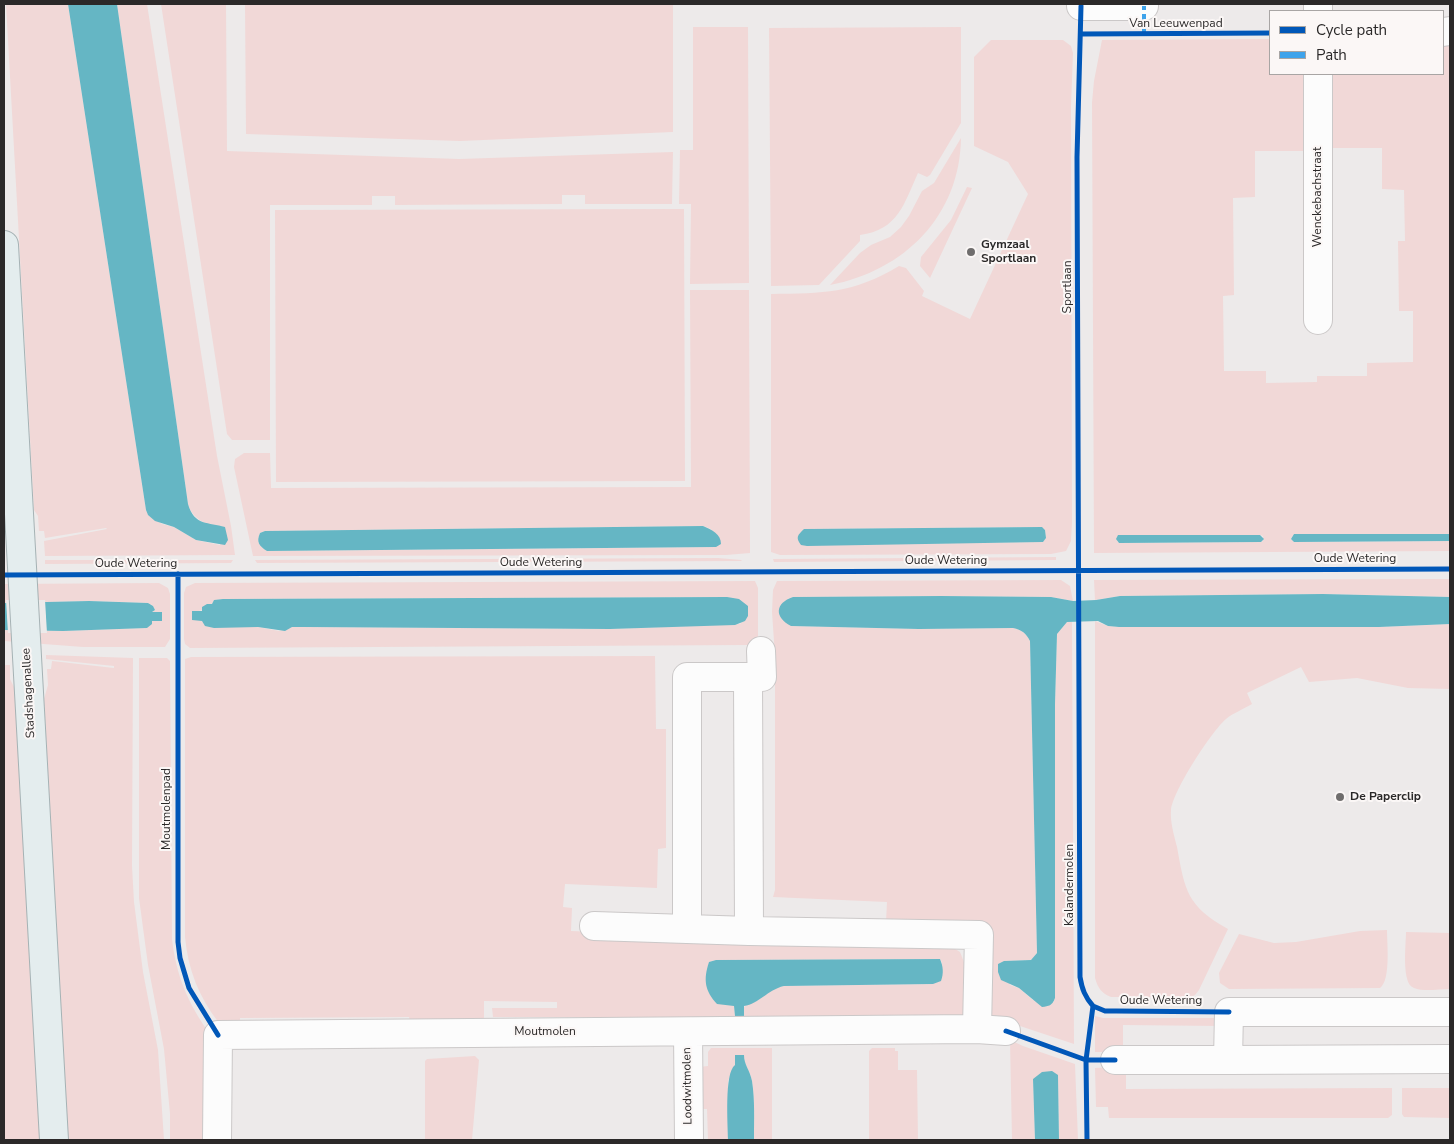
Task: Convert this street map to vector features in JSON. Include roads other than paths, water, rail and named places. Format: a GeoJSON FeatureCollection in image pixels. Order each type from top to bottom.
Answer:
{"type":"FeatureCollection","features":[{"type":"Feature","properties":{"kind":"main road","name":"Stadshagenallee"},"geometry":{"type":"LineString","coordinates":[[4,245],[54,1140]]}},
{"type":"Feature","properties":{"kind":"street"},"geometry":{"type":"LineString","coordinates":[[1081,4],[1081,6],[1144,6],[1144,4]]}},
{"type":"Feature","properties":{"kind":"street","name":"Wenckebachstraat"},"geometry":{"type":"LineString","coordinates":[[1318,75],[1318,320]]}},
{"type":"Feature","properties":{"kind":"street"},"geometry":{"type":"LineString","coordinates":[[687,929],[687,677],[762,676],[761,651]]}},
{"type":"Feature","properties":{"kind":"street"},"geometry":{"type":"LineString","coordinates":[[748,677],[749,931]]}},
{"type":"Feature","properties":{"kind":"street"},"geometry":{"type":"LineString","coordinates":[[594,926],[979,935],[977,1029],[1006,1031]]}},
{"type":"Feature","properties":{"kind":"street"},"geometry":{"type":"LineString","coordinates":[[1228,1060],[1229,1012],[1450,1012]]}},
{"type":"Feature","properties":{"kind":"street","name":"Moutmolen"},"geometry":{"type":"LineString","coordinates":[[217,1140],[218,1036],[977,1029]]}},
{"type":"Feature","properties":{"kind":"street","name":"Loodwitmolen"},"geometry":{"type":"LineString","coordinates":[[688,1032],[689,1140]]}},
{"type":"Feature","properties":{"kind":"street"},"geometry":{"type":"LineString","coordinates":[[1114,1060],[1450,1059]]}},
{"type":"Feature","properties":{"kind":"water"},"geometry":{"type":"Polygon","coordinates":[[[68,4],[117,4],[188,504],[198,520],[225,527],[228,540],[225,545],[196,540],[174,527],[155,521],[148,515],[146,510],[68,4]]]}},
{"type":"Feature","properties":{"kind":"water"},"geometry":{"type":"Polygon","coordinates":[[[703,526],[718,535],[721,544],[716,547],[267,551],[258,541],[260,533],[265,531],[703,526]]]}},
{"type":"Feature","properties":{"kind":"water"},"geometry":{"type":"Polygon","coordinates":[[[1042,527],[1045,530],[1046,538],[1043,542],[807,546],[801,545],[798,538],[804,529],[1042,527]]]}},
{"type":"Feature","properties":{"kind":"water"},"geometry":{"type":"Polygon","coordinates":[[[1294,534],[1450,534],[1450,541],[1294,542],[1291,539],[1294,534]]]}},
{"type":"Feature","properties":{"kind":"water"},"geometry":{"type":"Polygon","coordinates":[[[1118,535],[1260,535],[1264,539],[1261,542],[1119,543],[1116,539],[1118,535]]]}},
{"type":"Feature","properties":{"kind":"water"},"geometry":{"type":"Polygon","coordinates":[[[1323,594],[1450,597],[1450,624],[1379,627],[1119,627],[1108,626],[1098,621],[1067,622],[1057,634],[1055,704],[1055,998],[1053,1003],[1042,1007],[1019,988],[1001,980],[998,972],[998,964],[1004,961],[1031,960],[1037,953],[1030,641],[1028,638],[1023,632],[1013,628],[919,629],[791,626],[779,614],[780,606],[793,597],[1051,597],[1073,601],[1120,596],[1323,594]]]}},
{"type":"Feature","properties":{"kind":"water"},"geometry":{"type":"Polygon","coordinates":[[[727,597],[739,599],[748,606],[748,616],[745,621],[735,625],[610,629],[292,627],[285,631],[258,627],[214,628],[205,626],[202,621],[192,620],[192,611],[202,611],[202,607],[212,604],[214,600],[223,599],[727,597]]]}},
{"type":"Feature","properties":{"kind":"water"},"geometry":{"type":"Polygon","coordinates":[[[89,601],[148,603],[155,610],[152,612],[162,612],[162,621],[152,621],[152,624],[147,628],[63,631],[4,630],[4,603],[89,601]]]}},
{"type":"Feature","properties":{"kind":"water"},"geometry":{"type":"Polygon","coordinates":[[[940,959],[943,970],[942,978],[941,981],[933,984],[784,986],[754,1003],[744,1006],[744,1016],[735,1016],[734,1006],[717,1004],[706,985],[709,962],[716,960],[940,959]]]}},
{"type":"Feature","properties":{"kind":"water"},"geometry":{"type":"Polygon","coordinates":[[[735,1055],[744,1055],[752,1081],[754,1140],[728,1140],[728,1088],[729,1078],[735,1065],[735,1055]]]}},
{"type":"Feature","properties":{"kind":"water"},"geometry":{"type":"Polygon","coordinates":[[[1052,1071],[1058,1075],[1059,1140],[1035,1140],[1033,1079],[1042,1072],[1052,1071]]]}},
{"type":"Feature","properties":{"kind":"place","name":"Gymzaal Sportlaan"},"geometry":{"type":"Point","coordinates":[971,252]}},
{"type":"Feature","properties":{"kind":"place","name":"De Paperclip"},"geometry":{"type":"Point","coordinates":[1340,797]}}]}
